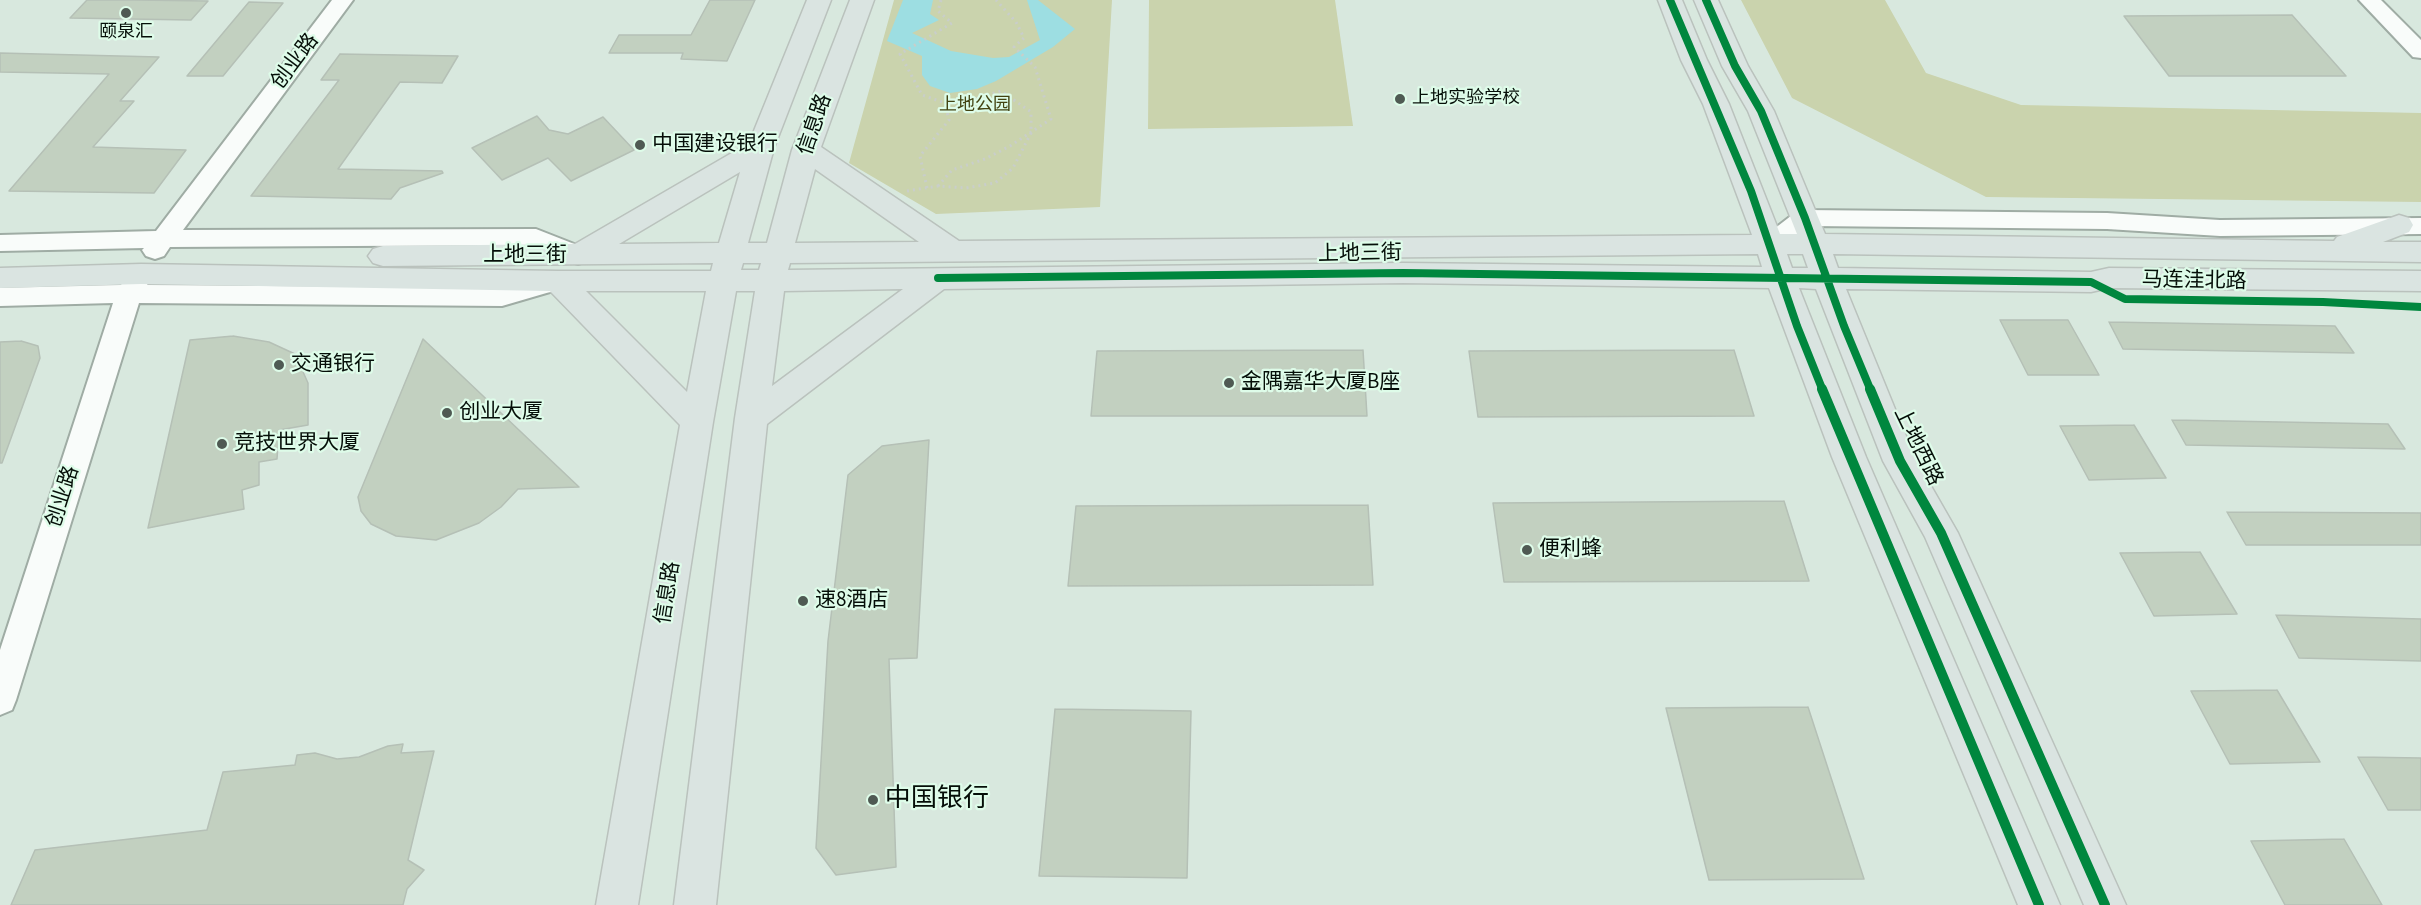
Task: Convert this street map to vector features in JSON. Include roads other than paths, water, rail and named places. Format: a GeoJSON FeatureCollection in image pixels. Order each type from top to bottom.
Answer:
{"type":"FeatureCollection","features":[{"type":"Feature","properties":{"kind":"main road","name":"信息路"},"geometry":{"type":"LineString","coordinates":[[617,905],[697,422],[727,267],[761,148],[819,0]]}},
{"type":"Feature","properties":{"kind":"main road","name":"信息路"},"geometry":{"type":"LineString","coordinates":[[751,418],[775,266],[806,150],[862,0]]}},
{"type":"Feature","properties":{"kind":"main road"},"geometry":{"type":"LineString","coordinates":[[1670,0],[1694,60],[1716,104],[1770,245],[1797,326],[1849,457],[2039,905]]}},
{"type":"Feature","properties":{"kind":"main road","name":"上地西路"},"geometry":{"type":"LineString","coordinates":[[1706,0],[1735,66],[1761,111],[1900,460],[1941,533],[2105,905]]}},
{"type":"Feature","properties":{"kind":"main road"},"geometry":{"type":"LineString","coordinates":[[578,255],[761,148]]}},
{"type":"Feature","properties":{"kind":"main road"},"geometry":{"type":"LineString","coordinates":[[806,150],[953,251]]}},
{"type":"Feature","properties":{"kind":"main road"},"geometry":{"type":"LineString","coordinates":[[2329,250],[2410,226]]}},
{"type":"Feature","properties":{"kind":"main road","name":"马连洼北路"},"geometry":{"type":"LineString","coordinates":[[1770,245],[1810,231],[2421,252]]}},
{"type":"Feature","properties":{"kind":"main road","name":"上地三街"},"geometry":{"type":"LineString","coordinates":[[775,266],[953,251],[1770,245]]}},
{"type":"Feature","properties":{"kind":"main road","name":"上地三街"},"geometry":{"type":"LineString","coordinates":[[0,278],[146,266],[578,255],[727,267]]}},
{"type":"Feature","properties":{"kind":"main road","name":"上地三街"},"geometry":{"type":"LineString","coordinates":[[0,261],[558,281],[727,267]]}},
{"type":"Feature","properties":{"kind":"main road","name":"上地三街"},"geometry":{"type":"LineString","coordinates":[[775,266],[938,278],[1403,273],[1827,279]]}},
{"type":"Feature","properties":{"kind":"main road"},"geometry":{"type":"LineString","coordinates":[[727,267],[775,266]]}},
{"type":"Feature","properties":{"kind":"main road"},"geometry":{"type":"LineString","coordinates":[[695,905],[751,418],[938,278]]}},
{"type":"Feature","properties":{"kind":"main road","name":"马连洼北路"},"geometry":{"type":"LineString","coordinates":[[1827,279],[2091,282],[2109,278],[2421,281]]}},
{"type":"Feature","properties":{"kind":"main road"},"geometry":{"type":"LineString","coordinates":[[558,281],[697,422]]}},
{"type":"Feature","properties":{"kind":"main road"},"geometry":{"type":"LineString","coordinates":[[2303,281],[2421,304]]}},
{"type":"Feature","properties":{"kind":"street","name":"创业路"},"geometry":{"type":"LineString","coordinates":[[0,700],[146,266],[343,0]]}},
{"type":"Feature","properties":{"kind":"street"},"geometry":{"type":"LineString","coordinates":[[2369,0],[2421,52]]}},
{"type":"Feature","properties":{"kind":"street"},"geometry":{"type":"LineString","coordinates":[[1810,231],[2107,221],[2220,228],[2410,226]]}},
{"type":"Feature","properties":{"kind":"street","name":"上地三街"},"geometry":{"type":"LineString","coordinates":[[0,243],[146,266]]}},
{"type":"Feature","properties":{"kind":"street"},"geometry":{"type":"LineString","coordinates":[[0,297],[146,266]]}},
{"type":"Feature","properties":{"kind":"water"},"geometry":{"type":"Polygon","coordinates":[[[903,0],[933,0],[930,14],[939,20],[912,33],[951,51],[993,58],[1009,57],[1040,40],[1027,0],[1038,0],[1075,29],[1053,47],[996,81],[977,89],[950,93],[930,86],[922,75],[922,56],[887,41],[903,0]]]}},
{"type":"Feature","properties":{"kind":"place","name":"颐泉汇"},"geometry":{"type":"Point","coordinates":[126,13]}},
{"type":"Feature","properties":{"kind":"place","name":"上地实验学校"},"geometry":{"type":"Point","coordinates":[1400,99]}},
{"type":"Feature","properties":{"kind":"place","name":"中国建设银行"},"geometry":{"type":"Point","coordinates":[640,145]}},
{"type":"Feature","properties":{"kind":"place","name":"交通银行"},"geometry":{"type":"Point","coordinates":[279,365]}},
{"type":"Feature","properties":{"kind":"place","name":"金隅嘉华大厦B座"},"geometry":{"type":"Point","coordinates":[1229,383]}},
{"type":"Feature","properties":{"kind":"place","name":"创业大厦"},"geometry":{"type":"Point","coordinates":[447,413]}},
{"type":"Feature","properties":{"kind":"place","name":"竞技世界大厦"},"geometry":{"type":"Point","coordinates":[222,444]}},
{"type":"Feature","properties":{"kind":"place","name":"便利蜂"},"geometry":{"type":"Point","coordinates":[1527,550]}},
{"type":"Feature","properties":{"kind":"place","name":"速8酒店"},"geometry":{"type":"Point","coordinates":[803,601]}},
{"type":"Feature","properties":{"kind":"place","name":"中国银行"},"geometry":{"type":"Point","coordinates":[873,800]}},
{"type":"Feature","properties":{"kind":"park label","name":"上地公园"},"geometry":{"type":"Point","coordinates":[975,106]}}]}
